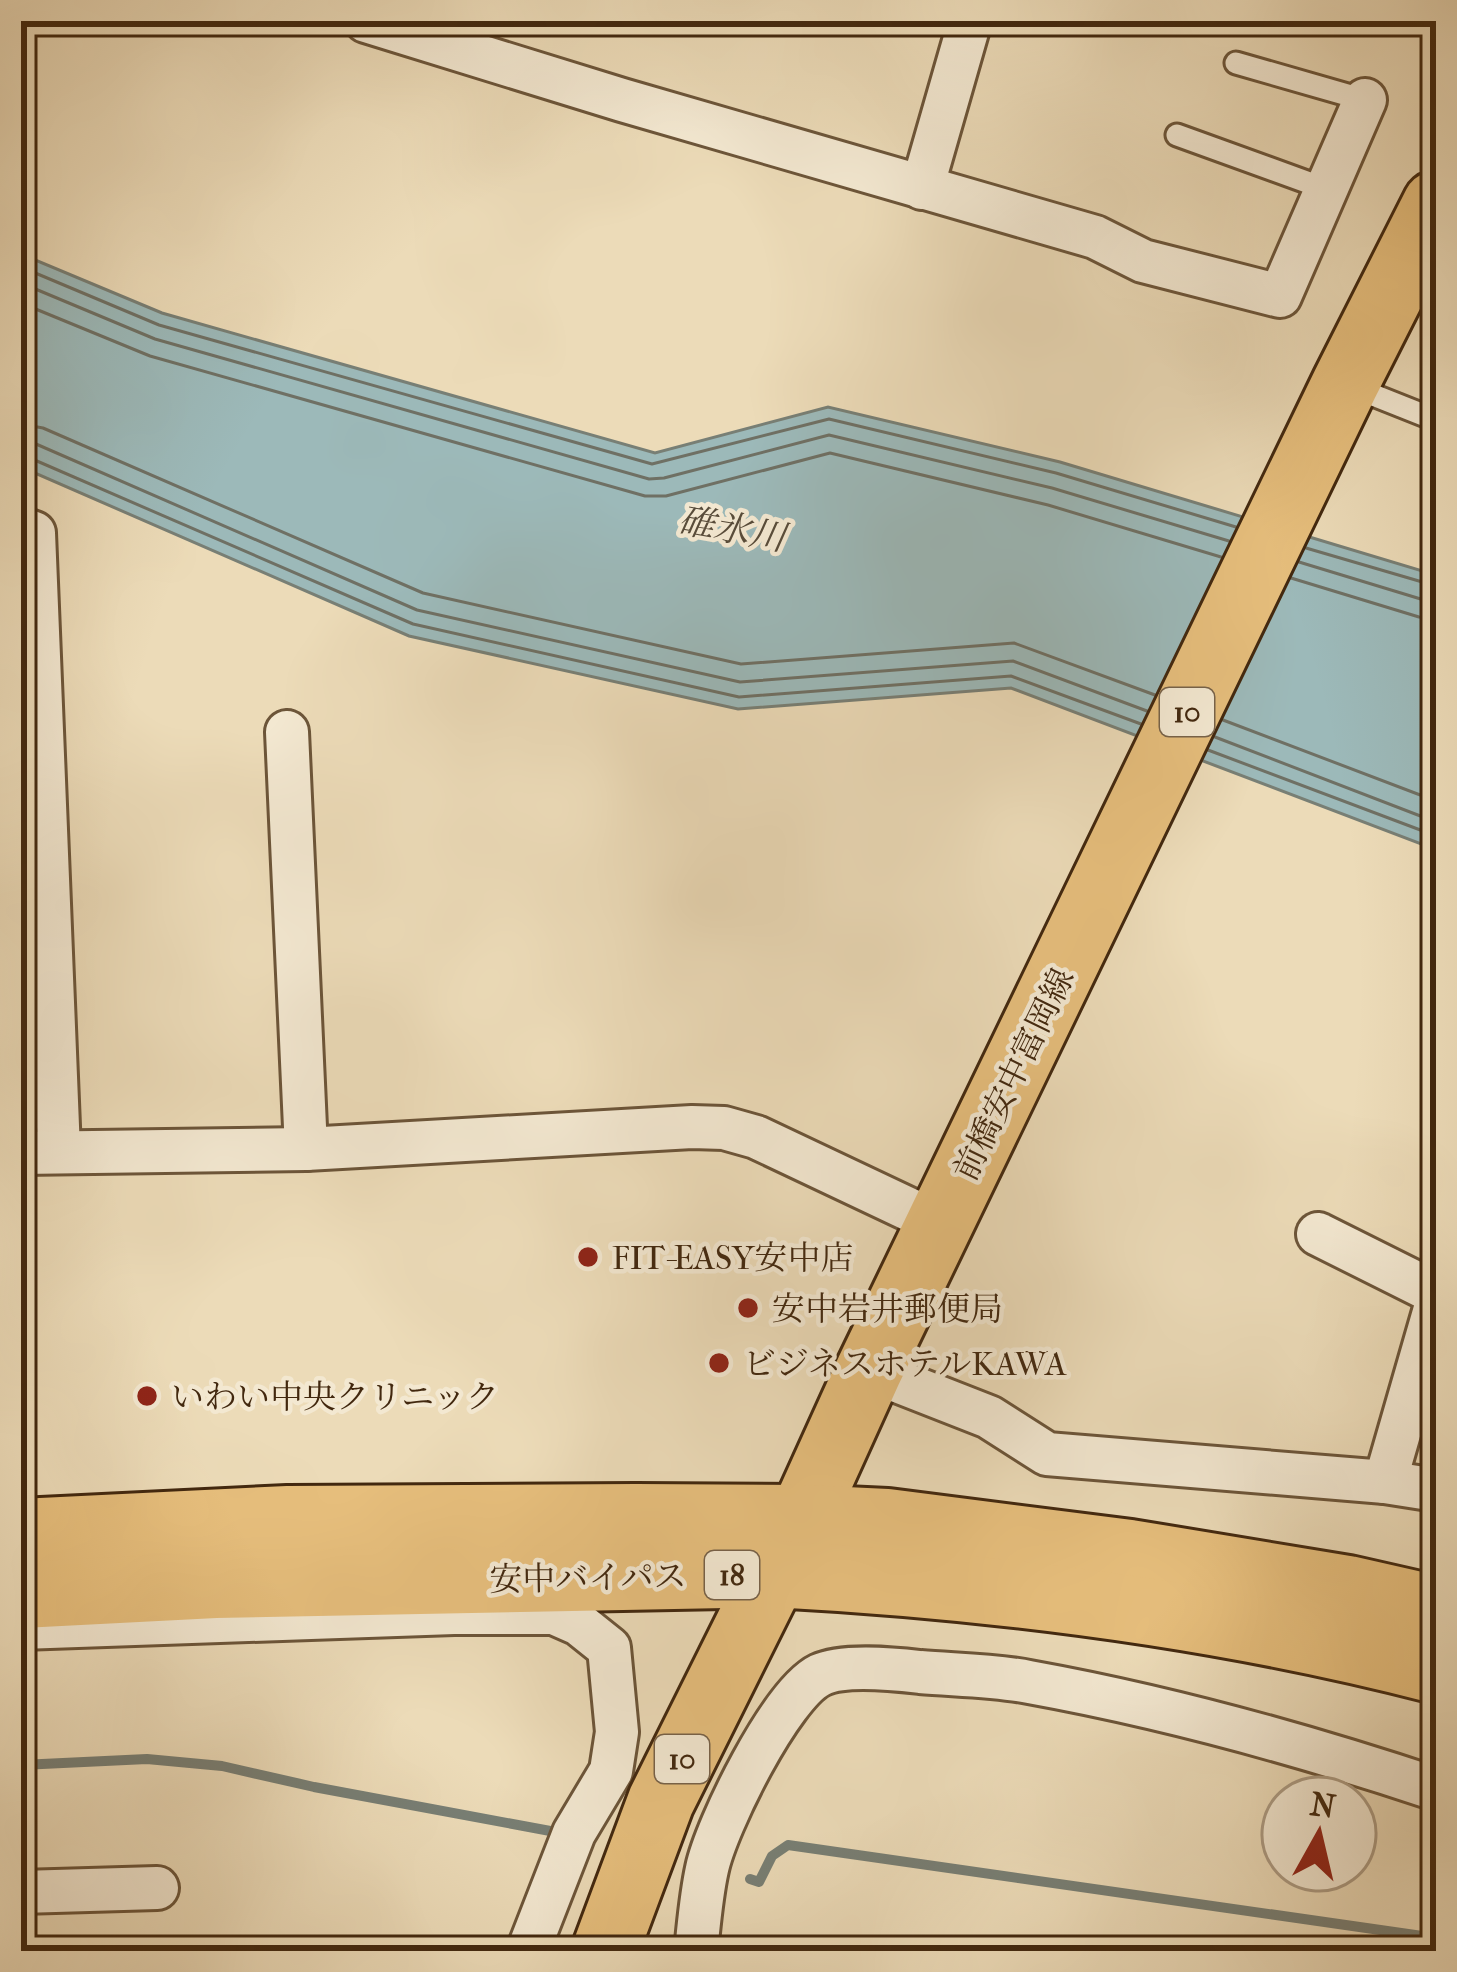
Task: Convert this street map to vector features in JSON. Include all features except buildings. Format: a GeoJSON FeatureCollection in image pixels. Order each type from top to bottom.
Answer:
{"type":"FeatureCollection","features":[{"type":"Feature","properties":{"kind":"main road","name":"前橋安中富岡線"},"geometry":{"type":"LineString","coordinates":[[605,1951],[661,1801],[1436,204]]}},
{"type":"Feature","properties":{"kind":"main road","name":"安中バイパス"},"geometry":{"type":"LineString","coordinates":[[21,1532],[288,1519],[788,1546],[865,1579],[1121,1607],[1339,1644],[1436,1670]]}},
{"type":"Feature","properties":{"kind":"main road","name":"安中バイパス"},"geometry":{"type":"LineString","coordinates":[[21,1594],[214,1586],[509,1596],[788,1546],[887,1522],[1130,1553],[1348,1589],[1436,1609]]}},
{"type":"Feature","properties":{"kind":"street"},"geometry":{"type":"LineString","coordinates":[[366,21],[1094,237],[1143,261],[1280,296],[1365,100]]}},
{"type":"Feature","properties":{"kind":"street"},"geometry":{"type":"LineString","coordinates":[[922,188],[970,21]]}},
{"type":"Feature","properties":{"kind":"street"},"geometry":{"type":"LineString","coordinates":[[21,528],[34,533],[40,1152],[306,1149],[724,1128],[756,1138],[940,1224]]}},
{"type":"Feature","properties":{"kind":"street"},"geometry":{"type":"LineString","coordinates":[[287,732],[306,1149]]}},
{"type":"Feature","properties":{"kind":"street"},"geometry":{"type":"LineString","coordinates":[[1318,1234],[1436,1293]]}},
{"type":"Feature","properties":{"kind":"street"},"geometry":{"type":"LineString","coordinates":[[1385,1482],[1436,1305]]}},
{"type":"Feature","properties":{"kind":"street"},"geometry":{"type":"LineString","coordinates":[[869,1370],[989,1417],[1047,1454],[1436,1490]]}},
{"type":"Feature","properties":{"kind":"street"},"geometry":{"type":"LineString","coordinates":[[21,1628],[509,1596],[579,1624],[609,1648],[617,1732],[611,1771],[574,1833],[528,1951]]}},
{"type":"Feature","properties":{"kind":"street"},"geometry":{"type":"LineString","coordinates":[[696,1951],[707,1866],[724,1822],[776,1719],[795,1695],[822,1674],[874,1668],[1025,1681],[1207,1721],[1436,1790]]}},
{"type":"Feature","properties":{"kind":"street"},"geometry":{"type":"LineString","coordinates":[[661,1801],[724,1822]]}},
{"type":"Feature","properties":{"kind":"street"},"geometry":{"type":"LineString","coordinates":[[21,1892],[157,1888]]}},
{"type":"Feature","properties":{"kind":"lane"},"geometry":{"type":"LineString","coordinates":[[1236,63],[1365,100]]}},
{"type":"Feature","properties":{"kind":"lane"},"geometry":{"type":"LineString","coordinates":[[1177,135],[1327,189]]}},
{"type":"Feature","properties":{"kind":"lane"},"geometry":{"type":"LineString","coordinates":[[1340,396],[1436,420]]}},
{"type":"Feature","properties":{"kind":"water","name":"碓氷川"},"geometry":{"type":"Polygon","coordinates":[[[21,254],[162,313],[655,453],[828,407],[1060,462],[1436,575],[1436,853],[1011,688],[738,709],[409,636],[21,467],[21,254]]]}},
{"type":"Feature","properties":{"kind":"waterway"},"geometry":{"type":"LineString","coordinates":[[21,1765],[147,1759],[222,1766],[561,1833]]}},
{"type":"Feature","properties":{"kind":"waterway"},"geometry":{"type":"LineString","coordinates":[[750,1879],[759,1882],[772,1856],[788,1845],[1436,1938]]}},
{"type":"Feature","properties":{"kind":"place","name":"FIT-EASY安中店"},"geometry":{"type":"Point","coordinates":[588,1257]}},
{"type":"Feature","properties":{"kind":"place","name":"安中岩井郵便局"},"geometry":{"type":"Point","coordinates":[748,1308]}},
{"type":"Feature","properties":{"kind":"place","name":"ビジネスホテルKAWA"},"geometry":{"type":"Point","coordinates":[719,1363]}},
{"type":"Feature","properties":{"kind":"place","name":"いわい中央クリニック"},"geometry":{"type":"Point","coordinates":[147,1396]}}]}
